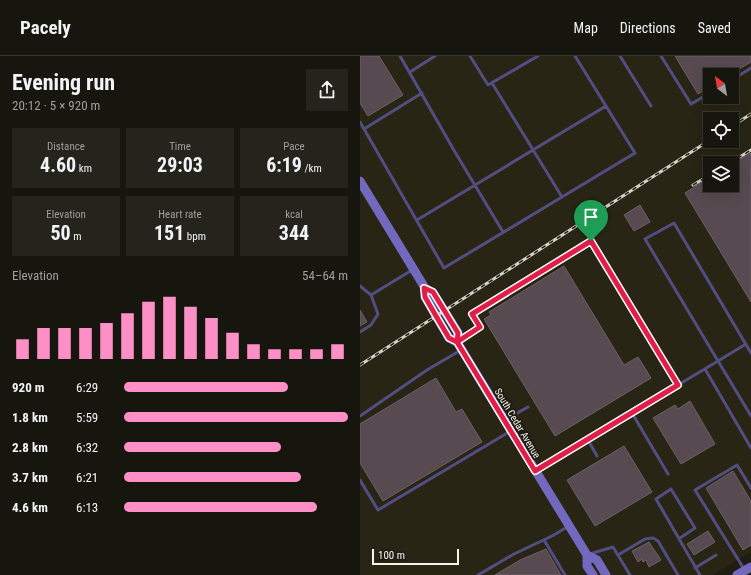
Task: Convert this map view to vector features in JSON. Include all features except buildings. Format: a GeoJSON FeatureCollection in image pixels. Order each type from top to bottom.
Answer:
{"type":"FeatureCollection","features":[{"type":"Feature","properties":{"kind":"main road","name":"South Cedar Avenue"},"geometry":{"type":"LineString","coordinates":[[360,181],[424,288],[433,292],[458,333],[459,346],[587,555],[597,560],[606,575]]}},
{"type":"Feature","properties":{"kind":"main road","name":"South Cedar Avenue"},"geometry":{"type":"LineString","coordinates":[[587,555],[587,566],[593,575]]}},
{"type":"Feature","properties":{"kind":"street"},"geometry":{"type":"LineString","coordinates":[[535,471],[678,385]]}},
{"type":"Feature","properties":{"kind":"lane"},"geometry":{"type":"LineString","coordinates":[[400,56],[503,232]]}},
{"type":"Feature","properties":{"kind":"lane"},"geometry":{"type":"LineString","coordinates":[[410,72],[435,56]]}},
{"type":"Feature","properties":{"kind":"lane"},"geometry":{"type":"LineString","coordinates":[[470,56],[488,86],[538,56]]}},
{"type":"Feature","properties":{"kind":"lane"},"geometry":{"type":"LineString","coordinates":[[360,122],[444,268],[635,153],[575,56]]}},
{"type":"Feature","properties":{"kind":"lane"},"geometry":{"type":"LineString","coordinates":[[620,56],[651,106]]}},
{"type":"Feature","properties":{"kind":"lane"},"geometry":{"type":"LineString","coordinates":[[661,56],[691,104],[703,97]]}},
{"type":"Feature","properties":{"kind":"lane"},"geometry":{"type":"LineString","coordinates":[[739,76],[751,68]]}},
{"type":"Feature","properties":{"kind":"lane"},"geometry":{"type":"LineString","coordinates":[[492,83],[562,197]]}},
{"type":"Feature","properties":{"kind":"lane"},"geometry":{"type":"LineString","coordinates":[[364,129],[422,93]]}},
{"type":"Feature","properties":{"kind":"lane"},"geometry":{"type":"LineString","coordinates":[[417,220],[606,106]]}},
{"type":"Feature","properties":{"kind":"lane"},"geometry":{"type":"LineString","coordinates":[[751,353],[674,222],[645,239],[751,416]]}},
{"type":"Feature","properties":{"kind":"lane"},"geometry":{"type":"LineString","coordinates":[[360,416],[459,346],[480,327],[472,314],[591,241],[678,385],[746,344]]}},
{"type":"Feature","properties":{"kind":"lane"},"geometry":{"type":"LineString","coordinates":[[371,295],[414,269]]}},
{"type":"Feature","properties":{"kind":"lane"},"geometry":{"type":"LineString","coordinates":[[360,286],[371,295],[378,314],[371,326],[360,332]]}},
{"type":"Feature","properties":{"kind":"lane"},"geometry":{"type":"LineString","coordinates":[[705,369],[751,448]]}},
{"type":"Feature","properties":{"kind":"lane"},"geometry":{"type":"LineString","coordinates":[[505,421],[528,407]]}},
{"type":"Feature","properties":{"kind":"lane"},"geometry":{"type":"LineString","coordinates":[[632,413],[668,474]]}},
{"type":"Feature","properties":{"kind":"lane"},"geometry":{"type":"LineString","coordinates":[[360,480],[378,510],[511,431]]}},
{"type":"Feature","properties":{"kind":"lane"},"geometry":{"type":"LineString","coordinates":[[588,440],[597,456]]}},
{"type":"Feature","properties":{"kind":"lane"},"geometry":{"type":"LineString","coordinates":[[744,571],[695,490],[737,465],[751,488]]}},
{"type":"Feature","properties":{"kind":"lane"},"geometry":{"type":"LineString","coordinates":[[680,538],[695,528],[671,489],[656,499],[680,538],[700,575]]}},
{"type":"Feature","properties":{"kind":"lane"},"geometry":{"type":"LineString","coordinates":[[478,575],[514,554],[569,526]]}},
{"type":"Feature","properties":{"kind":"lane"},"geometry":{"type":"LineString","coordinates":[[618,555],[645,539],[653,538],[658,541],[678,575]]}},
{"type":"Feature","properties":{"kind":"lane"},"geometry":{"type":"LineString","coordinates":[[544,540],[564,575]]}},
{"type":"Feature","properties":{"kind":"lane"},"geometry":{"type":"LineString","coordinates":[[587,555],[613,547],[630,575]]}},
{"type":"Feature","properties":{"kind":"lane"},"geometry":{"type":"LineString","coordinates":[[695,568],[716,555]]}},
{"type":"Feature","properties":{"kind":"shaded area"},"geometry":{"type":"Polygon","coordinates":[[[360,56],[751,56],[751,552],[712,575],[360,575],[360,56]]]}},
{"type":"Feature","properties":{"kind":"railway"},"geometry":{"type":"LineString","coordinates":[[739,122],[751,114]]}},
{"type":"Feature","properties":{"kind":"railway"},"geometry":{"type":"LineString","coordinates":[[360,365],[703,144]]}},
{"type":"Feature","properties":{"kind":"railway"},"geometry":{"type":"LineString","coordinates":[[739,157],[751,150]]}},
{"type":"Feature","properties":{"kind":"railway"},"geometry":{"type":"LineString","coordinates":[[693,185],[703,179]]}},
{"type":"Feature","properties":{"kind":"route"},"geometry":{"type":"LineString","coordinates":[[591,241],[472,314],[480,327],[457,342],[449,338],[425,297],[424,288],[433,292],[458,333],[457,342],[535,471],[678,385],[591,241]]}}]}
